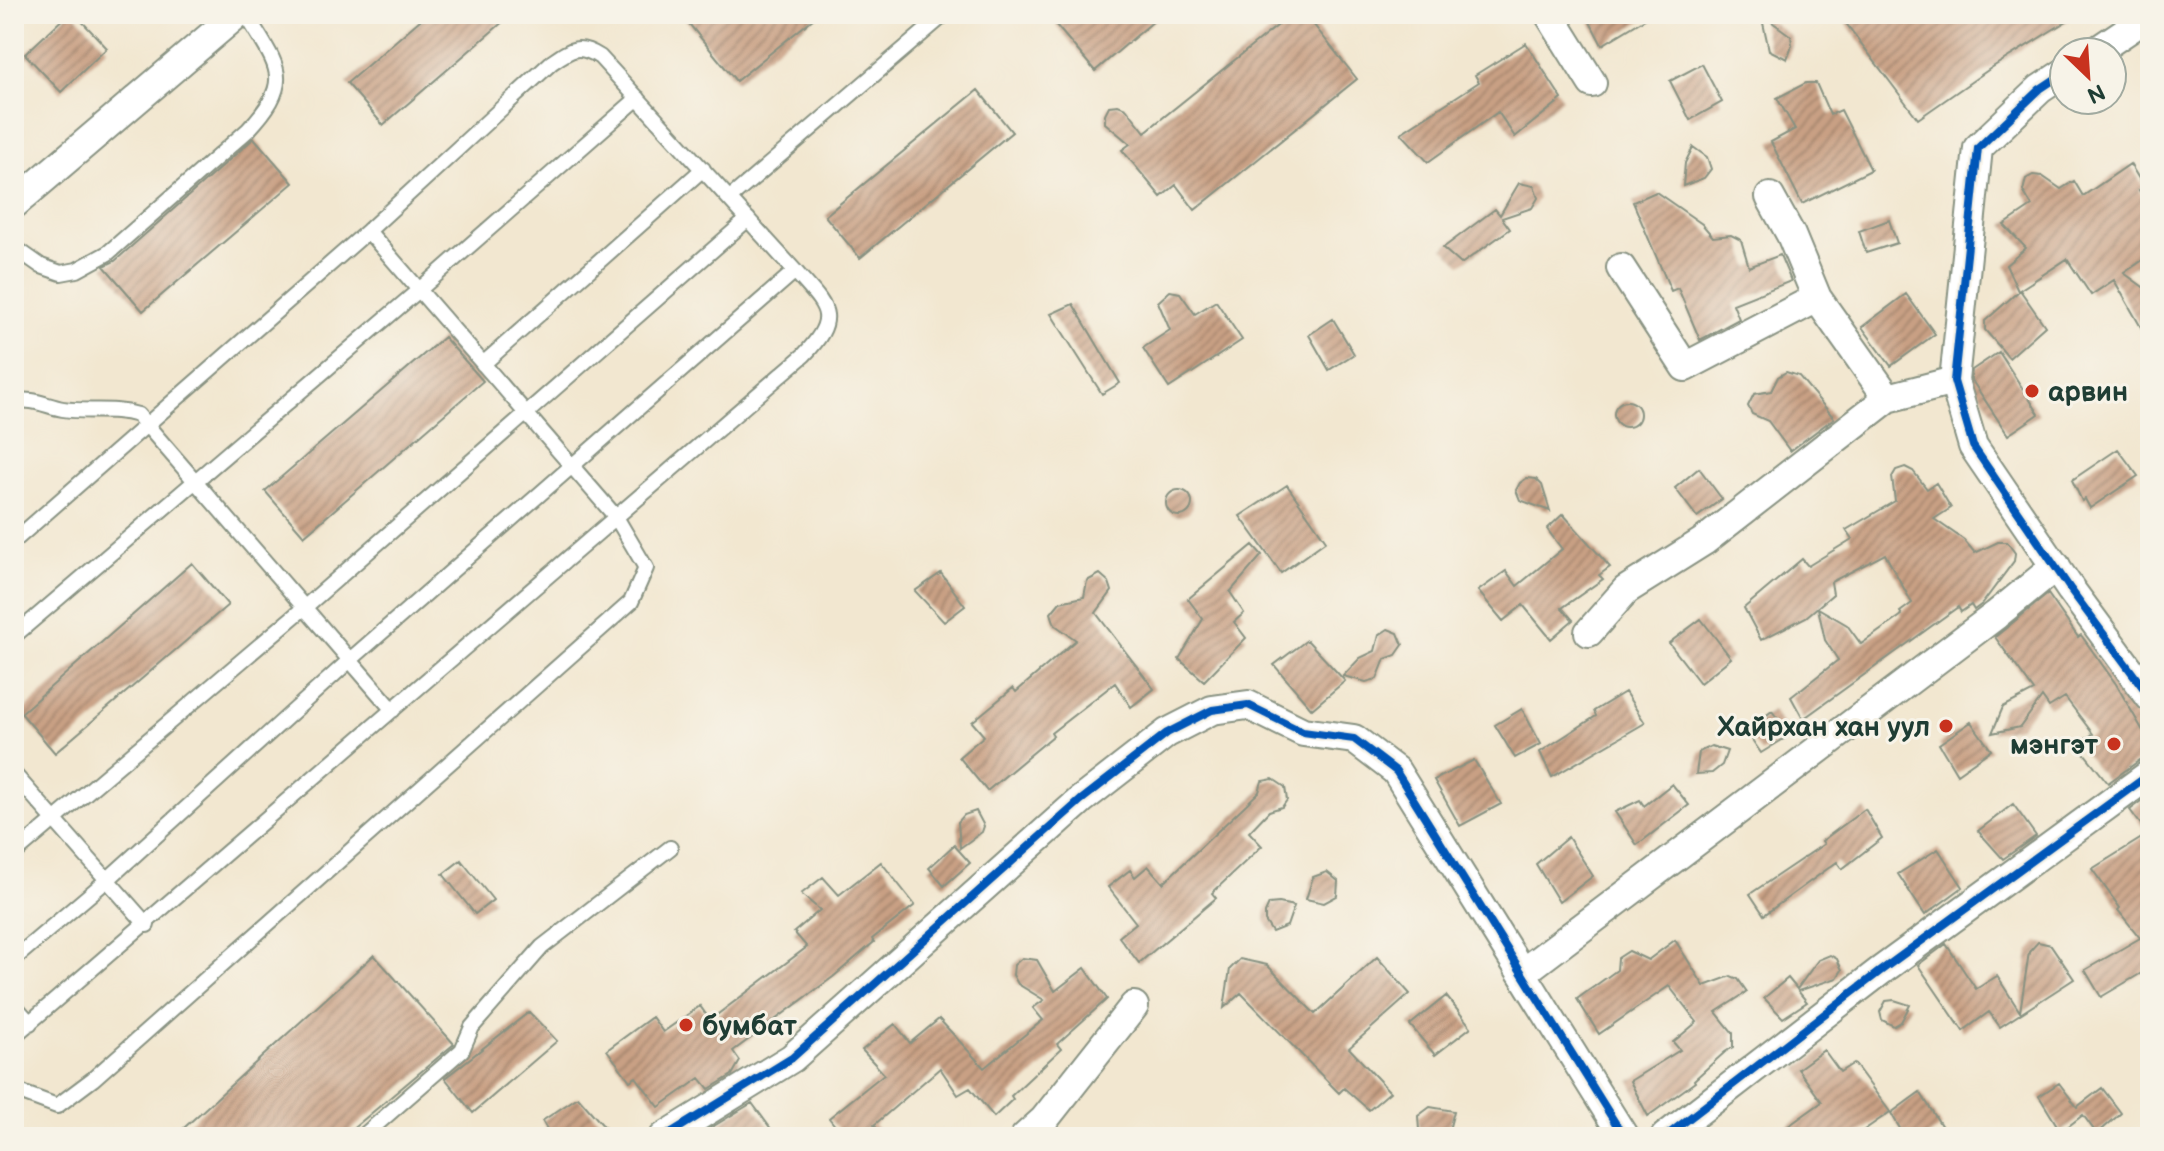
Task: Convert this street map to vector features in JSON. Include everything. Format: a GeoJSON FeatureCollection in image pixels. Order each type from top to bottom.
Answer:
{"type":"FeatureCollection","features":[{"type":"Feature","properties":{"kind":"street"},"geometry":{"type":"LineString","coordinates":[[14,204],[237,14]]}},
{"type":"Feature","properties":{"kind":"street"},"geometry":{"type":"LineString","coordinates":[[1549,14],[1592,83]]}},
{"type":"Feature","properties":{"kind":"street"},"geometry":{"type":"LineString","coordinates":[[2119,36],[2150,15]]}},
{"type":"Feature","properties":{"kind":"street"},"geometry":{"type":"LineString","coordinates":[[2048,84],[1978,148],[1954,381],[1973,446],[2056,566],[2144,678]]}},
{"type":"Feature","properties":{"kind":"street"},"geometry":{"type":"LineString","coordinates":[[1770,197],[1791,235],[1817,298],[1888,398]]}},
{"type":"Feature","properties":{"kind":"street"},"geometry":{"type":"LineString","coordinates":[[1621,268],[1685,367],[1817,298]]}},
{"type":"Feature","properties":{"kind":"street"},"geometry":{"type":"LineString","coordinates":[[1589,632],[1626,590],[1704,541],[1888,398],[1954,381]]}},
{"type":"Feature","properties":{"kind":"street"},"geometry":{"type":"LineString","coordinates":[[1522,973],[1984,625],[2056,566]]}},
{"type":"Feature","properties":{"kind":"street"},"geometry":{"type":"LineString","coordinates":[[664,1137],[792,1058],[1081,800],[1167,733],[1212,710],[1248,705],[1303,732],[1354,739],[1396,771],[1624,1137]]}},
{"type":"Feature","properties":{"kind":"street"},"geometry":{"type":"LineString","coordinates":[[1665,1137],[1879,972],[2150,774]]}},
{"type":"Feature","properties":{"kind":"street"},"geometry":{"type":"LineString","coordinates":[[1025,1137],[1044,1120],[1134,1006]]}},
{"type":"Feature","properties":{"kind":"lane"},"geometry":{"type":"LineString","coordinates":[[14,247],[41,266],[61,273],[77,270],[108,253],[248,130],[264,112],[279,82],[275,64],[246,14]]}},
{"type":"Feature","properties":{"kind":"lane"},"geometry":{"type":"LineString","coordinates":[[730,198],[945,14]]}},
{"type":"Feature","properties":{"kind":"lane"},"geometry":{"type":"LineString","coordinates":[[14,541],[368,231],[551,63],[572,49],[587,49],[600,57],[795,271],[820,301],[827,315],[827,326],[819,339],[793,365],[147,925],[14,1036]]}},
{"type":"Feature","properties":{"kind":"lane"},"geometry":{"type":"LineString","coordinates":[[14,636],[419,290],[638,98]]}},
{"type":"Feature","properties":{"kind":"lane"},"geometry":{"type":"LineString","coordinates":[[483,364],[703,169]]}},
{"type":"Feature","properties":{"kind":"lane"},"geometry":{"type":"LineString","coordinates":[[14,854],[305,607],[748,219]]}},
{"type":"Feature","properties":{"kind":"lane"},"geometry":{"type":"LineString","coordinates":[[14,1090],[57,1106],[93,1079],[631,602],[646,568],[616,517],[368,231]]}},
{"type":"Feature","properties":{"kind":"lane"},"geometry":{"type":"LineString","coordinates":[[14,959],[795,271]]}},
{"type":"Feature","properties":{"kind":"lane"},"geometry":{"type":"LineString","coordinates":[[14,402],[23,399],[63,409],[114,409],[138,415],[393,710]]}},
{"type":"Feature","properties":{"kind":"lane"},"geometry":{"type":"LineString","coordinates":[[14,774],[147,925]]}},
{"type":"Feature","properties":{"kind":"lane"},"geometry":{"type":"LineString","coordinates":[[362,1137],[462,1050],[472,1027],[542,947],[670,848]]}},
{"type":"Feature","properties":{"kind":"lane"},"geometry":{"type":"LineString","coordinates":[[14,1005],[30,1023]]}},
{"type":"Feature","properties":{"kind":"building"},"geometry":{"type":"Polygon","coordinates":[[[68,14],[75,14],[107,48],[61,92],[25,54],[68,14]]]}},
{"type":"Feature","properties":{"kind":"building"},"geometry":{"type":"Polygon","coordinates":[[[427,14],[512,14],[383,125],[347,83],[427,14]]]}},
{"type":"Feature","properties":{"kind":"building"},"geometry":{"type":"Polygon","coordinates":[[[681,14],[819,14],[736,81],[681,14]]]}},
{"type":"Feature","properties":{"kind":"building"},"geometry":{"type":"Polygon","coordinates":[[[1069,14],[1162,14],[1095,71],[1056,25],[1069,14]]]}},
{"type":"Feature","properties":{"kind":"building"},"geometry":{"type":"Polygon","coordinates":[[[1292,14],[1305,14],[1357,79],[1195,210],[1176,185],[1161,197],[1122,150],[1130,144],[1105,123],[1109,106],[1126,108],[1145,132],[1292,14]]]}},
{"type":"Feature","properties":{"kind":"building"},"geometry":{"type":"Polygon","coordinates":[[[1604,14],[1653,14],[1602,45],[1590,22],[1604,14]]]}},
{"type":"Feature","properties":{"kind":"building"},"geometry":{"type":"Polygon","coordinates":[[[1761,14],[1791,36],[1792,45],[1787,59],[1769,50],[1761,14]]]}},
{"type":"Feature","properties":{"kind":"building"},"geometry":{"type":"Polygon","coordinates":[[[1839,14],[2078,14],[1991,68],[1918,119],[1839,14]]]}},
{"type":"Feature","properties":{"kind":"building"},"geometry":{"type":"Polygon","coordinates":[[[1526,43],[1562,99],[1515,137],[1498,112],[1428,162],[1401,133],[1479,82],[1475,75],[1526,43]]]}},
{"type":"Feature","properties":{"kind":"building"},"geometry":{"type":"Polygon","coordinates":[[[1702,64],[1722,102],[1690,120],[1670,81],[1702,64]]]}},
{"type":"Feature","properties":{"kind":"building"},"geometry":{"type":"Polygon","coordinates":[[[1806,83],[1816,83],[1830,115],[1841,110],[1871,170],[1802,204],[1771,142],[1795,129],[1777,98],[1806,83]]]}},
{"type":"Feature","properties":{"kind":"building"},"geometry":{"type":"Polygon","coordinates":[[[978,90],[1012,132],[860,258],[825,216],[978,90]]]}},
{"type":"Feature","properties":{"kind":"building"},"geometry":{"type":"Polygon","coordinates":[[[254,138],[293,183],[143,311],[104,266],[115,261],[254,138]]]}},
{"type":"Feature","properties":{"kind":"building"},"geometry":{"type":"Polygon","coordinates":[[[1693,147],[1707,157],[1711,169],[1704,178],[1683,186],[1685,163],[1693,147]]]}},
{"type":"Feature","properties":{"kind":"building"},"geometry":{"type":"Polygon","coordinates":[[[2130,164],[2144,187],[2139,190],[2150,207],[2150,255],[2124,273],[2150,292],[2150,343],[2114,280],[2091,295],[2067,259],[2018,291],[2006,265],[2026,248],[2004,225],[2032,206],[2023,191],[2026,179],[2033,175],[2042,176],[2061,189],[2074,181],[2083,196],[2130,164]]]}},
{"type":"Feature","properties":{"kind":"building"},"geometry":{"type":"Polygon","coordinates":[[[1519,183],[1534,186],[1538,198],[1532,208],[1502,218],[1510,229],[1461,264],[1443,248],[1495,209],[1500,215],[1519,183]]]}},
{"type":"Feature","properties":{"kind":"building"},"geometry":{"type":"Polygon","coordinates":[[[1656,192],[1702,224],[1713,237],[1731,235],[1741,240],[1749,267],[1780,255],[1791,281],[1733,304],[1739,319],[1700,340],[1678,288],[1671,291],[1633,202],[1656,192]]]}},
{"type":"Feature","properties":{"kind":"building"},"geometry":{"type":"Polygon","coordinates":[[[1889,220],[1897,243],[1866,253],[1859,231],[1889,220]]]}},
{"type":"Feature","properties":{"kind":"building"},"geometry":{"type":"Polygon","coordinates":[[[2020,290],[2045,326],[2009,358],[1985,330],[1985,321],[2020,290]]]}},
{"type":"Feature","properties":{"kind":"building"},"geometry":{"type":"Polygon","coordinates":[[[1170,291],[1180,293],[1195,314],[1216,301],[1242,340],[1169,388],[1143,348],[1170,330],[1158,302],[1170,291]]]}},
{"type":"Feature","properties":{"kind":"building"},"geometry":{"type":"Polygon","coordinates":[[[1906,294],[1935,334],[1891,366],[1862,327],[1906,294]]]}},
{"type":"Feature","properties":{"kind":"building"},"geometry":{"type":"Polygon","coordinates":[[[1073,304],[1120,383],[1102,394],[1051,314],[1073,304]]]}},
{"type":"Feature","properties":{"kind":"building"},"geometry":{"type":"Polygon","coordinates":[[[1333,319],[1354,354],[1329,370],[1309,335],[1333,319]]]}},
{"type":"Feature","properties":{"kind":"building"},"geometry":{"type":"Polygon","coordinates":[[[444,337],[483,381],[304,536],[265,491],[444,337]]]}},
{"type":"Feature","properties":{"kind":"building"},"geometry":{"type":"Polygon","coordinates":[[[1999,352],[2039,414],[2008,435],[1971,379],[1972,370],[1999,352]]]}},
{"type":"Feature","properties":{"kind":"building"},"geometry":{"type":"Polygon","coordinates":[[[1786,372],[1799,376],[1834,418],[1790,451],[1768,421],[1752,414],[1748,406],[1754,394],[1771,391],[1778,377],[1786,372]]]}},
{"type":"Feature","properties":{"kind":"building"},"geometry":{"type":"Polygon","coordinates":[[[1627,401],[1636,405],[1640,414],[1636,423],[1627,427],[1618,423],[1614,414],[1618,405],[1627,401]]]}},
{"type":"Feature","properties":{"kind":"building"},"geometry":{"type":"Polygon","coordinates":[[[2118,449],[2138,476],[2090,508],[2085,499],[2082,501],[2072,480],[2118,449]]]}},
{"type":"Feature","properties":{"kind":"building"},"geometry":{"type":"Polygon","coordinates":[[[1905,467],[1913,471],[1927,489],[1936,483],[1951,508],[1934,519],[1964,540],[1975,553],[1998,542],[2007,542],[2015,553],[2014,561],[1982,604],[1974,610],[1971,605],[1961,612],[1958,607],[1803,719],[1791,697],[1838,660],[1825,640],[1818,608],[1847,625],[1861,644],[1902,615],[1900,612],[1912,603],[1885,554],[1831,582],[1833,594],[1806,617],[1761,640],[1744,608],[1802,559],[1808,566],[1852,539],[1846,530],[1895,501],[1892,477],[1896,470],[1905,467]]]}},
{"type":"Feature","properties":{"kind":"building"},"geometry":{"type":"Polygon","coordinates":[[[1699,468],[1722,499],[1697,517],[1675,488],[1699,468]]]}},
{"type":"Feature","properties":{"kind":"building"},"geometry":{"type":"Polygon","coordinates":[[[1527,478],[1536,479],[1542,485],[1550,511],[1520,500],[1516,490],[1527,478]]]}},
{"type":"Feature","properties":{"kind":"building"},"geometry":{"type":"Polygon","coordinates":[[[1287,485],[1326,541],[1281,573],[1240,516],[1287,485]]]}},
{"type":"Feature","properties":{"kind":"building"},"geometry":{"type":"Polygon","coordinates":[[[1179,490],[1188,494],[1192,503],[1188,512],[1179,516],[1170,512],[1166,503],[1170,494],[1179,490]]]}},
{"type":"Feature","properties":{"kind":"building"},"geometry":{"type":"Polygon","coordinates":[[[1563,514],[1610,567],[1599,575],[1603,579],[1562,608],[1573,620],[1551,639],[1523,605],[1503,621],[1478,591],[1506,571],[1517,586],[1562,549],[1547,529],[1563,514]]]}},
{"type":"Feature","properties":{"kind":"building"},"geometry":{"type":"Polygon","coordinates":[[[1253,545],[1262,555],[1230,592],[1244,613],[1234,622],[1246,638],[1204,681],[1179,659],[1203,619],[1188,599],[1253,545]]]}},
{"type":"Feature","properties":{"kind":"building"},"geometry":{"type":"Polygon","coordinates":[[[192,563],[228,605],[55,753],[21,713],[192,563]]]}},
{"type":"Feature","properties":{"kind":"building"},"geometry":{"type":"Polygon","coordinates":[[[941,573],[965,606],[944,622],[915,591],[941,573]]]}},
{"type":"Feature","properties":{"kind":"building"},"geometry":{"type":"Polygon","coordinates":[[[1100,574],[1109,582],[1112,591],[1096,613],[1154,689],[1131,707],[1115,683],[1051,733],[1053,736],[987,791],[959,757],[984,736],[972,722],[1013,688],[1016,692],[1076,640],[1055,625],[1051,613],[1060,602],[1084,597],[1087,581],[1100,574]]]}},
{"type":"Feature","properties":{"kind":"building"},"geometry":{"type":"Polygon","coordinates":[[[2048,594],[2116,684],[2150,743],[2150,757],[2140,760],[2108,783],[2077,744],[2093,734],[2065,697],[2049,707],[2042,697],[2020,727],[1992,733],[2003,707],[2034,691],[1995,637],[2048,594]]]}},
{"type":"Feature","properties":{"kind":"building"},"geometry":{"type":"Polygon","coordinates":[[[1701,619],[1731,658],[1700,683],[1669,643],[1701,619]]]}},
{"type":"Feature","properties":{"kind":"building"},"geometry":{"type":"Polygon","coordinates":[[[1388,629],[1398,633],[1403,645],[1396,655],[1385,659],[1377,679],[1366,682],[1343,676],[1360,658],[1375,651],[1379,635],[1388,629]]]}},
{"type":"Feature","properties":{"kind":"building"},"geometry":{"type":"Polygon","coordinates":[[[1307,640],[1345,681],[1312,709],[1274,665],[1307,640]]]}},
{"type":"Feature","properties":{"kind":"building"},"geometry":{"type":"Polygon","coordinates":[[[1625,692],[1645,723],[1552,777],[1540,752],[1596,716],[1594,711],[1625,692]]]}},
{"type":"Feature","properties":{"kind":"building"},"geometry":{"type":"Polygon","coordinates":[[[1522,709],[1541,744],[1515,758],[1495,725],[1522,709]]]}},
{"type":"Feature","properties":{"kind":"building"},"geometry":{"type":"Polygon","coordinates":[[[1772,711],[1790,735],[1761,753],[1746,731],[1772,711]]]}},
{"type":"Feature","properties":{"kind":"building"},"geometry":{"type":"Polygon","coordinates":[[[1971,722],[1991,750],[1957,774],[1939,744],[1971,722]]]}},
{"type":"Feature","properties":{"kind":"building"},"geometry":{"type":"Polygon","coordinates":[[[1711,746],[1727,751],[1722,765],[1712,773],[1696,774],[1699,752],[1711,746]]]}},
{"type":"Feature","properties":{"kind":"building"},"geometry":{"type":"Polygon","coordinates":[[[1474,760],[1501,804],[1460,826],[1434,780],[1474,760]]]}},
{"type":"Feature","properties":{"kind":"building"},"geometry":{"type":"Polygon","coordinates":[[[1273,779],[1285,787],[1287,800],[1282,807],[1269,811],[1249,832],[1262,846],[1212,893],[1216,898],[1139,963],[1119,937],[1136,923],[1108,887],[1130,870],[1135,877],[1148,866],[1163,883],[1259,792],[1262,781],[1273,779]]]}},
{"type":"Feature","properties":{"kind":"building"},"geometry":{"type":"Polygon","coordinates":[[[1672,784],[1689,805],[1637,845],[1615,812],[1640,800],[1644,806],[1672,784]]]}},
{"type":"Feature","properties":{"kind":"building"},"geometry":{"type":"Polygon","coordinates":[[[2150,795],[2150,968],[2101,997],[2085,970],[2140,938],[2092,869],[2148,834],[2130,810],[2150,795]]]}},
{"type":"Feature","properties":{"kind":"building"},"geometry":{"type":"Polygon","coordinates":[[[2013,804],[2036,836],[2003,859],[1978,831],[2013,804]]]}},
{"type":"Feature","properties":{"kind":"building"},"geometry":{"type":"Polygon","coordinates":[[[1865,809],[1882,838],[1842,869],[1837,862],[1764,915],[1750,894],[1824,844],[1822,841],[1865,809]]]}},
{"type":"Feature","properties":{"kind":"building"},"geometry":{"type":"Polygon","coordinates":[[[976,811],[984,826],[982,832],[960,848],[958,822],[964,815],[976,811]]]}},
{"type":"Feature","properties":{"kind":"building"},"geometry":{"type":"Polygon","coordinates":[[[1568,837],[1593,876],[1559,902],[1536,864],[1568,837]]]}},
{"type":"Feature","properties":{"kind":"building"},"geometry":{"type":"Polygon","coordinates":[[[954,845],[970,863],[944,886],[929,868],[954,845]]]}},
{"type":"Feature","properties":{"kind":"building"},"geometry":{"type":"Polygon","coordinates":[[[1938,849],[1963,887],[1925,915],[1898,874],[1938,849]]]}},
{"type":"Feature","properties":{"kind":"building"},"geometry":{"type":"Polygon","coordinates":[[[461,860],[493,900],[475,914],[443,874],[461,860]]]}},
{"type":"Feature","properties":{"kind":"building"},"geometry":{"type":"Polygon","coordinates":[[[881,862],[915,905],[872,939],[874,942],[833,977],[733,1051],[740,1061],[732,1075],[709,1089],[700,1078],[659,1107],[636,1077],[630,1081],[607,1050],[652,1017],[663,1032],[700,1006],[710,1020],[807,947],[794,932],[820,910],[801,894],[823,877],[839,895],[881,862]]]}},
{"type":"Feature","properties":{"kind":"building"},"geometry":{"type":"Polygon","coordinates":[[[1327,872],[1338,881],[1337,896],[1324,903],[1306,899],[1313,877],[1327,872]]]}},
{"type":"Feature","properties":{"kind":"building"},"geometry":{"type":"Polygon","coordinates":[[[1269,904],[1294,906],[1287,926],[1272,932],[1265,921],[1265,913],[1269,904]]]}},
{"type":"Feature","properties":{"kind":"building"},"geometry":{"type":"Polygon","coordinates":[[[1675,940],[1704,986],[1731,976],[1738,979],[1747,992],[1716,1012],[1733,1033],[1733,1047],[1695,1082],[1648,1116],[1630,1081],[1680,1050],[1673,1042],[1697,1022],[1669,986],[1599,1034],[1577,999],[1617,970],[1618,958],[1629,951],[1648,960],[1675,940]]]}},
{"type":"Feature","properties":{"kind":"building"},"geometry":{"type":"Polygon","coordinates":[[[2038,942],[2051,945],[2074,979],[2000,1027],[1989,1012],[1963,1031],[1918,965],[1946,944],[1976,989],[1997,976],[2020,1012],[2029,952],[2038,942]]]}},
{"type":"Feature","properties":{"kind":"building"},"geometry":{"type":"Polygon","coordinates":[[[374,955],[454,1044],[343,1137],[174,1137],[374,955]]]}},
{"type":"Feature","properties":{"kind":"building"},"geometry":{"type":"Polygon","coordinates":[[[1830,955],[1837,959],[1842,970],[1837,978],[1798,991],[1807,1002],[1783,1018],[1764,998],[1788,978],[1797,989],[1818,960],[1830,955]]]}},
{"type":"Feature","properties":{"kind":"building"},"geometry":{"type":"Polygon","coordinates":[[[1377,957],[1410,994],[1349,1048],[1390,1092],[1369,1110],[1344,1088],[1339,1093],[1241,993],[1224,1008],[1230,969],[1240,959],[1267,965],[1315,1014],[1377,957]]]}},
{"type":"Feature","properties":{"kind":"building"},"geometry":{"type":"Polygon","coordinates":[[[1022,958],[1037,960],[1055,991],[1085,968],[1107,999],[1057,1044],[1061,1049],[1011,1096],[1013,1099],[994,1117],[970,1088],[958,1095],[940,1068],[874,1125],[884,1137],[844,1137],[829,1118],[884,1074],[862,1050],[895,1024],[910,1043],[939,1019],[984,1068],[1043,1020],[1033,1008],[1044,1000],[1018,984],[1013,975],[1014,965],[1022,958]]]}},
{"type":"Feature","properties":{"kind":"building"},"geometry":{"type":"Polygon","coordinates":[[[1446,996],[1471,1027],[1435,1055],[1410,1025],[1446,996]]]}},
{"type":"Feature","properties":{"kind":"building"},"geometry":{"type":"Polygon","coordinates":[[[1886,1001],[1910,1005],[1901,1022],[1894,1026],[1882,1020],[1880,1012],[1886,1001]]]}},
{"type":"Feature","properties":{"kind":"building"},"geometry":{"type":"Polygon","coordinates":[[[529,1012],[557,1041],[473,1113],[445,1078],[529,1012]]]}},
{"type":"Feature","properties":{"kind":"building"},"geometry":{"type":"Polygon","coordinates":[[[1824,1050],[1840,1072],[1854,1063],[1890,1112],[1854,1137],[1773,1137],[1822,1102],[1798,1069],[1824,1050]]]}},
{"type":"Feature","properties":{"kind":"building"},"geometry":{"type":"Polygon","coordinates":[[[2059,1083],[2077,1107],[2102,1088],[2121,1113],[2097,1134],[2083,1115],[2061,1132],[2039,1096],[2059,1083]]]}},
{"type":"Feature","properties":{"kind":"building"},"geometry":{"type":"Polygon","coordinates":[[[1920,1092],[1942,1127],[1926,1137],[1905,1137],[1891,1113],[1920,1092]]]}},
{"type":"Feature","properties":{"kind":"building"},"geometry":{"type":"Polygon","coordinates":[[[578,1097],[613,1137],[552,1137],[542,1121],[578,1097]]]}},
{"type":"Feature","properties":{"kind":"building"},"geometry":{"type":"Polygon","coordinates":[[[752,1103],[777,1137],[698,1137],[704,1132],[752,1103]]]}},
{"type":"Feature","properties":{"kind":"building"},"geometry":{"type":"Polygon","coordinates":[[[1430,1107],[1454,1111],[1444,1137],[1423,1137],[1419,1130],[1418,1116],[1430,1107]]]}},
{"type":"Feature","properties":{"kind":"cycle path"},"geometry":{"type":"LineString","coordinates":[[2048,84],[1978,148],[1954,381],[1973,446],[2071,590],[2150,697]]}},
{"type":"Feature","properties":{"kind":"cycle path"},"geometry":{"type":"LineString","coordinates":[[664,1137],[792,1058],[1081,800],[1167,733],[1212,710],[1248,705],[1303,732],[1354,739],[1396,771],[1624,1137]]}},
{"type":"Feature","properties":{"kind":"cycle path"},"geometry":{"type":"LineString","coordinates":[[1665,1137],[1879,972],[2150,774]]}},
{"type":"Feature","properties":{"kind":"place","name":"арвин"},"geometry":{"type":"Point","coordinates":[2032,391]}},
{"type":"Feature","properties":{"kind":"place","name":"Хайрхан хан уул"},"geometry":{"type":"Point","coordinates":[1946,726]}},
{"type":"Feature","properties":{"kind":"place","name":"мэнгэт"},"geometry":{"type":"Point","coordinates":[2114,744]}},
{"type":"Feature","properties":{"kind":"place","name":"бумбат"},"geometry":{"type":"Point","coordinates":[686,1025]}}]}
